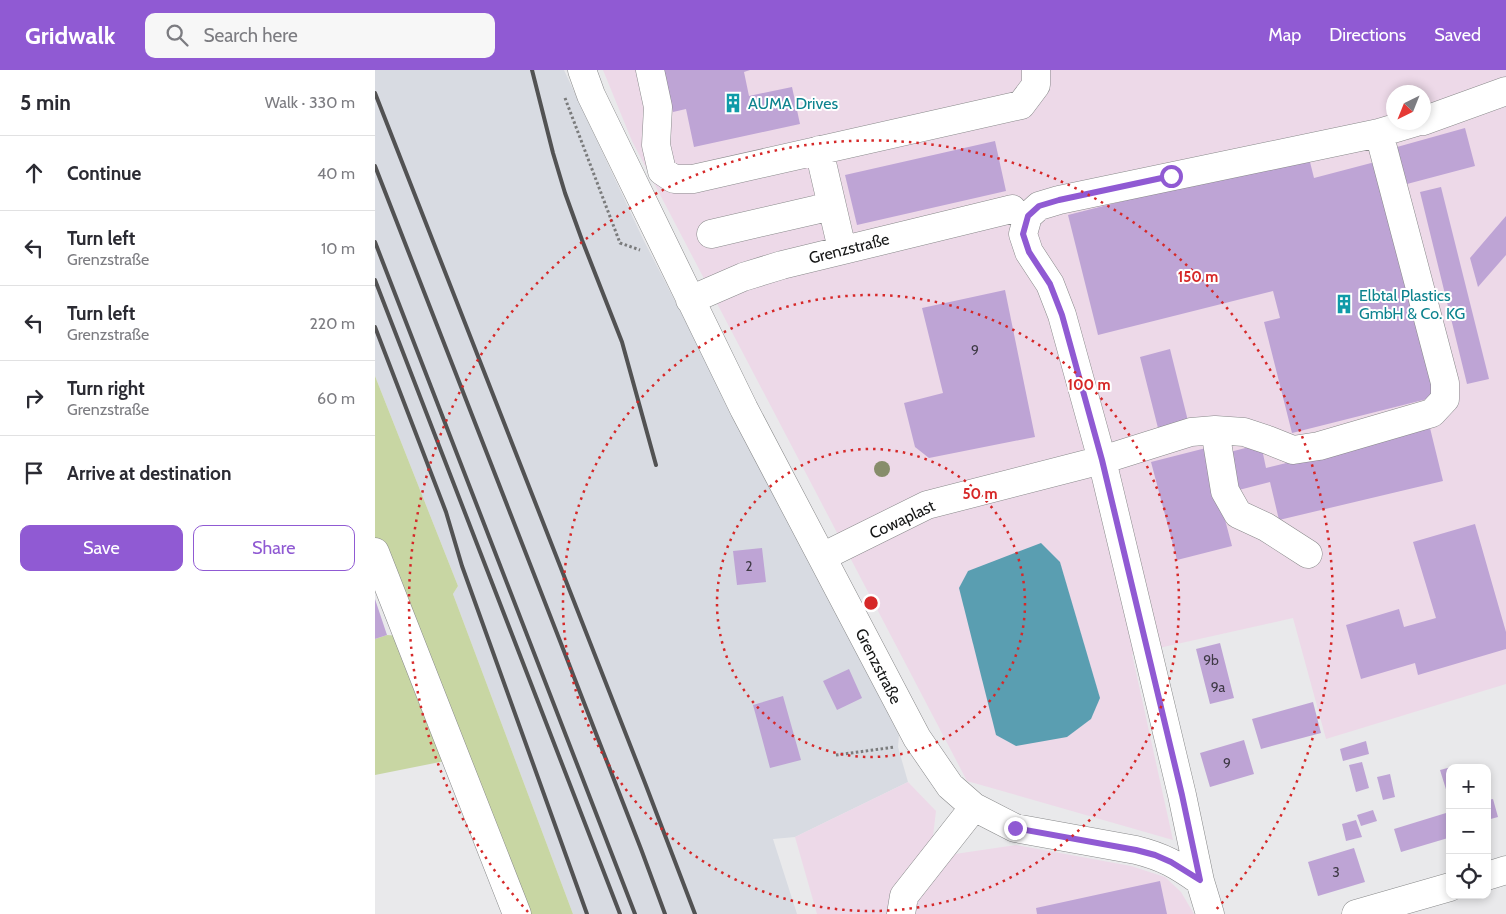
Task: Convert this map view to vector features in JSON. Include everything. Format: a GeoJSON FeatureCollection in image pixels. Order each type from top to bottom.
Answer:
{"type":"FeatureCollection","features":[{"type":"Feature","properties":{"kind":"street","name":"Grenzstraße"},"geometry":{"type":"LineString","coordinates":[[582,70],[591,95],[744,409],[917,738],[950,786],[974,807],[1015,828],[1155,855],[1171,862],[1200,880]]}},
{"type":"Feature","properties":{"kind":"street"},"geometry":{"type":"LineString","coordinates":[[650,70],[658,107],[656,145],[662,171],[674,179],[693,179],[1021,105],[1036,85],[1036,70]]}},
{"type":"Feature","properties":{"kind":"street"},"geometry":{"type":"LineString","coordinates":[[1431,117],[1506,91]]}},
{"type":"Feature","properties":{"kind":"street"},"geometry":{"type":"LineString","coordinates":[[1210,914],[1200,880],[1182,795],[1102,460],[1062,315],[1050,284],[1029,252],[1023,234],[1028,216],[1039,206],[1059,200],[1389,130]]}},
{"type":"Feature","properties":{"kind":"street","name":"Cowaplast"},"geometry":{"type":"LineString","coordinates":[[822,557],[927,505],[1102,460],[1191,432],[1215,430],[1244,432],[1293,450],[1319,446],[1432,413],[1445,399],[1445,383],[1379,133]]}},
{"type":"Feature","properties":{"kind":"street"},"geometry":{"type":"LineString","coordinates":[[819,150],[842,249]]}},
{"type":"Feature","properties":{"kind":"street"},"geometry":{"type":"LineString","coordinates":[[634,183],[662,171]]}},
{"type":"Feature","properties":{"kind":"street"},"geometry":{"type":"LineString","coordinates":[[711,234],[832,206]]}},
{"type":"Feature","properties":{"kind":"street","name":"Grenzstraße"},"geometry":{"type":"LineString","coordinates":[[690,300],[743,277],[782,265],[1012,209]]}},
{"type":"Feature","properties":{"kind":"street"},"geometry":{"type":"LineString","coordinates":[[1215,430],[1225,491],[1238,514],[1266,527],[1308,554]]}},
{"type":"Feature","properties":{"kind":"street"},"geometry":{"type":"LineString","coordinates":[[375,552],[517,914]]}},
{"type":"Feature","properties":{"kind":"street"},"geometry":{"type":"LineString","coordinates":[[901,914],[905,896],[974,807]]}},
{"type":"Feature","properties":{"kind":"street"},"geometry":{"type":"LineString","coordinates":[[1491,875],[1506,870]]}},
{"type":"Feature","properties":{"kind":"street"},"geometry":{"type":"LineString","coordinates":[[1356,914],[1446,888]]}},
{"type":"Feature","properties":{"kind":"path"},"geometry":{"type":"LineString","coordinates":[[563,94],[620,244],[648,253]]}},
{"type":"Feature","properties":{"kind":"path"},"geometry":{"type":"LineString","coordinates":[[836,755],[898,747],[917,738]]}},
{"type":"Feature","properties":{"kind":"shaded area"},"geometry":{"type":"Polygon","coordinates":[[[375,70],[564,70],[643,239],[899,735],[898,747],[908,782],[795,837],[773,839],[797,914],[573,914],[453,594],[458,586],[375,376],[375,70]]]}},
{"type":"Feature","properties":{"kind":"shaded area"},"geometry":{"type":"Polygon","coordinates":[[[603,70],[1506,70],[1506,684],[1326,739],[1293,618],[1132,654],[1173,840],[967,781],[632,141],[603,70]]]}},
{"type":"Feature","properties":{"kind":"shaded area"},"geometry":{"type":"Polygon","coordinates":[[[908,782],[936,811],[933,836],[955,854],[1016,845],[1131,866],[1165,877],[1181,892],[1194,914],[817,914],[795,837],[908,782]]]}},
{"type":"Feature","properties":{"kind":"green space"},"geometry":{"type":"Polygon","coordinates":[[[375,376],[458,586],[453,594],[573,914],[520,914],[375,541],[375,376]]]}},
{"type":"Feature","properties":{"kind":"green space"},"geometry":{"type":"Polygon","coordinates":[[[387,635],[400,636],[450,760],[375,775],[375,639],[387,635]]]}},
{"type":"Feature","properties":{"kind":"water"},"geometry":{"type":"Polygon","coordinates":[[[1041,543],[1060,562],[1100,698],[1091,719],[1067,737],[1016,746],[996,735],[959,588],[968,571],[1041,543]]]}},
{"type":"Feature","properties":{"kind":"building","name":"AUMA Drives"},"geometry":{"type":"Polygon","coordinates":[[[664,70],[750,70],[744,72],[749,96],[792,87],[800,124],[694,147],[686,109],[673,112],[664,70]]]}},
{"type":"Feature","properties":{"kind":"building"},"geometry":{"type":"Polygon","coordinates":[[[1465,128],[1475,166],[1407,184],[1397,147],[1465,128]]]}},
{"type":"Feature","properties":{"kind":"building"},"geometry":{"type":"Polygon","coordinates":[[[995,141],[1006,191],[857,225],[845,175],[995,141]]]}},
{"type":"Feature","properties":{"kind":"building","name":"Elbtal Plastics GmbH & Co. KG"},"geometry":{"type":"Polygon","coordinates":[[[1308,154],[1314,178],[1375,162],[1435,397],[1292,433],[1264,322],[1280,318],[1273,291],[1098,335],[1068,215],[1308,154]]]}},
{"type":"Feature","properties":{"kind":"building"},"geometry":{"type":"Polygon","coordinates":[[[1441,187],[1489,379],[1467,384],[1420,192],[1441,187]]]}},
{"type":"Feature","properties":{"kind":"building"},"geometry":{"type":"Polygon","coordinates":[[[1506,216],[1506,255],[1478,287],[1470,258],[1506,216]]]}},
{"type":"Feature","properties":{"kind":"building"},"geometry":{"type":"Polygon","coordinates":[[[1005,290],[1035,437],[929,458],[915,447],[904,403],[943,393],[922,308],[1005,290]]]}},
{"type":"Feature","properties":{"kind":"building"},"geometry":{"type":"Polygon","coordinates":[[[1170,349],[1189,425],[1159,432],[1140,357],[1170,349]]]}},
{"type":"Feature","properties":{"kind":"building"},"geometry":{"type":"Polygon","coordinates":[[[1430,428],[1443,481],[1279,520],[1270,482],[1235,491],[1226,453],[1261,444],[1266,468],[1430,428]]]}},
{"type":"Feature","properties":{"kind":"building"},"geometry":{"type":"Polygon","coordinates":[[[1206,448],[1232,546],[1177,560],[1151,462],[1206,448]]]}},
{"type":"Feature","properties":{"kind":"building"},"geometry":{"type":"Polygon","coordinates":[[[1475,524],[1506,632],[1506,649],[1418,675],[1415,663],[1361,679],[1346,625],[1399,609],[1404,627],[1436,618],[1413,542],[1475,524]]]}},
{"type":"Feature","properties":{"kind":"building"},"geometry":{"type":"Polygon","coordinates":[[[762,548],[766,582],[737,585],[733,551],[762,548]]]}},
{"type":"Feature","properties":{"kind":"building"},"geometry":{"type":"Polygon","coordinates":[[[375,599],[387,635],[375,639],[375,599]]]}},
{"type":"Feature","properties":{"kind":"building"},"geometry":{"type":"Polygon","coordinates":[[[1220,643],[1234,698],[1210,704],[1196,649],[1220,643]]]}},
{"type":"Feature","properties":{"kind":"building"},"geometry":{"type":"Polygon","coordinates":[[[849,669],[862,698],[837,710],[823,681],[849,669]]]}},
{"type":"Feature","properties":{"kind":"building"},"geometry":{"type":"Polygon","coordinates":[[[783,696],[801,760],[770,768],[753,705],[783,696]]]}},
{"type":"Feature","properties":{"kind":"building"},"geometry":{"type":"Polygon","coordinates":[[[1313,702],[1321,733],[1261,749],[1252,719],[1313,702]]]}},
{"type":"Feature","properties":{"kind":"building"},"geometry":{"type":"Polygon","coordinates":[[[1244,740],[1254,774],[1210,787],[1200,753],[1244,740]]]}},
{"type":"Feature","properties":{"kind":"building"},"geometry":{"type":"Polygon","coordinates":[[[1366,741],[1369,754],[1343,761],[1340,749],[1366,741]]]}},
{"type":"Feature","properties":{"kind":"building"},"geometry":{"type":"Polygon","coordinates":[[[1362,762],[1369,788],[1356,792],[1349,765],[1362,762]]]}},
{"type":"Feature","properties":{"kind":"building"},"geometry":{"type":"Polygon","coordinates":[[[1446,768],[1446,789],[1440,770],[1446,768]]]}},
{"type":"Feature","properties":{"kind":"building"},"geometry":{"type":"Polygon","coordinates":[[[1390,774],[1395,797],[1383,800],[1377,777],[1390,774]]]}},
{"type":"Feature","properties":{"kind":"building"},"geometry":{"type":"Polygon","coordinates":[[[1491,799],[1493,799],[1498,817],[1491,819],[1491,809],[1491,799]]]}},
{"type":"Feature","properties":{"kind":"building"},"geometry":{"type":"Polygon","coordinates":[[[1373,810],[1377,821],[1361,826],[1357,815],[1373,810]]]}},
{"type":"Feature","properties":{"kind":"building"},"geometry":{"type":"Polygon","coordinates":[[[1446,813],[1446,839],[1401,852],[1394,829],[1446,813]]]}},
{"type":"Feature","properties":{"kind":"building"},"geometry":{"type":"Polygon","coordinates":[[[1356,820],[1362,837],[1346,841],[1342,824],[1356,820]]]}},
{"type":"Feature","properties":{"kind":"building"},"geometry":{"type":"Polygon","coordinates":[[[1354,848],[1365,882],[1318,896],[1308,862],[1354,848]]]}},
{"type":"Feature","properties":{"kind":"building"},"geometry":{"type":"Polygon","coordinates":[[[1160,881],[1167,914],[1037,914],[1036,908],[1160,881]]]}},
{"type":"Feature","properties":{"kind":"railway"},"geometry":{"type":"LineString","coordinates":[[532,70],[565,193],[622,342],[656,465]]}},
{"type":"Feature","properties":{"kind":"railway"},"geometry":{"type":"LineString","coordinates":[[375,93],[695,914]]}},
{"type":"Feature","properties":{"kind":"railway"},"geometry":{"type":"LineString","coordinates":[[375,166],[665,914]]}},
{"type":"Feature","properties":{"kind":"railway"},"geometry":{"type":"LineString","coordinates":[[375,242],[635,914]]}},
{"type":"Feature","properties":{"kind":"railway"},"geometry":{"type":"LineString","coordinates":[[375,280],[620,914]]}},
{"type":"Feature","properties":{"kind":"railway"},"geometry":{"type":"LineString","coordinates":[[375,327],[446,512],[462,566],[587,914]]}},
{"type":"Feature","properties":{"kind":"place","name":"AUMA Drives"},"geometry":{"type":"Point","coordinates":[733,103]}},
{"type":"Feature","properties":{"kind":"place","name":"Elbtal Plastics GmbH & Co. KG"},"geometry":{"type":"Point","coordinates":[1344,304]}},
{"type":"Feature","properties":{"kind":"route"},"geometry":{"type":"LineString","coordinates":[[1015,828],[1155,855],[1171,862],[1200,880],[1182,795],[1102,460],[1062,315],[1050,284],[1029,252],[1023,234],[1028,216],[1039,206],[1171,176]]}}]}
